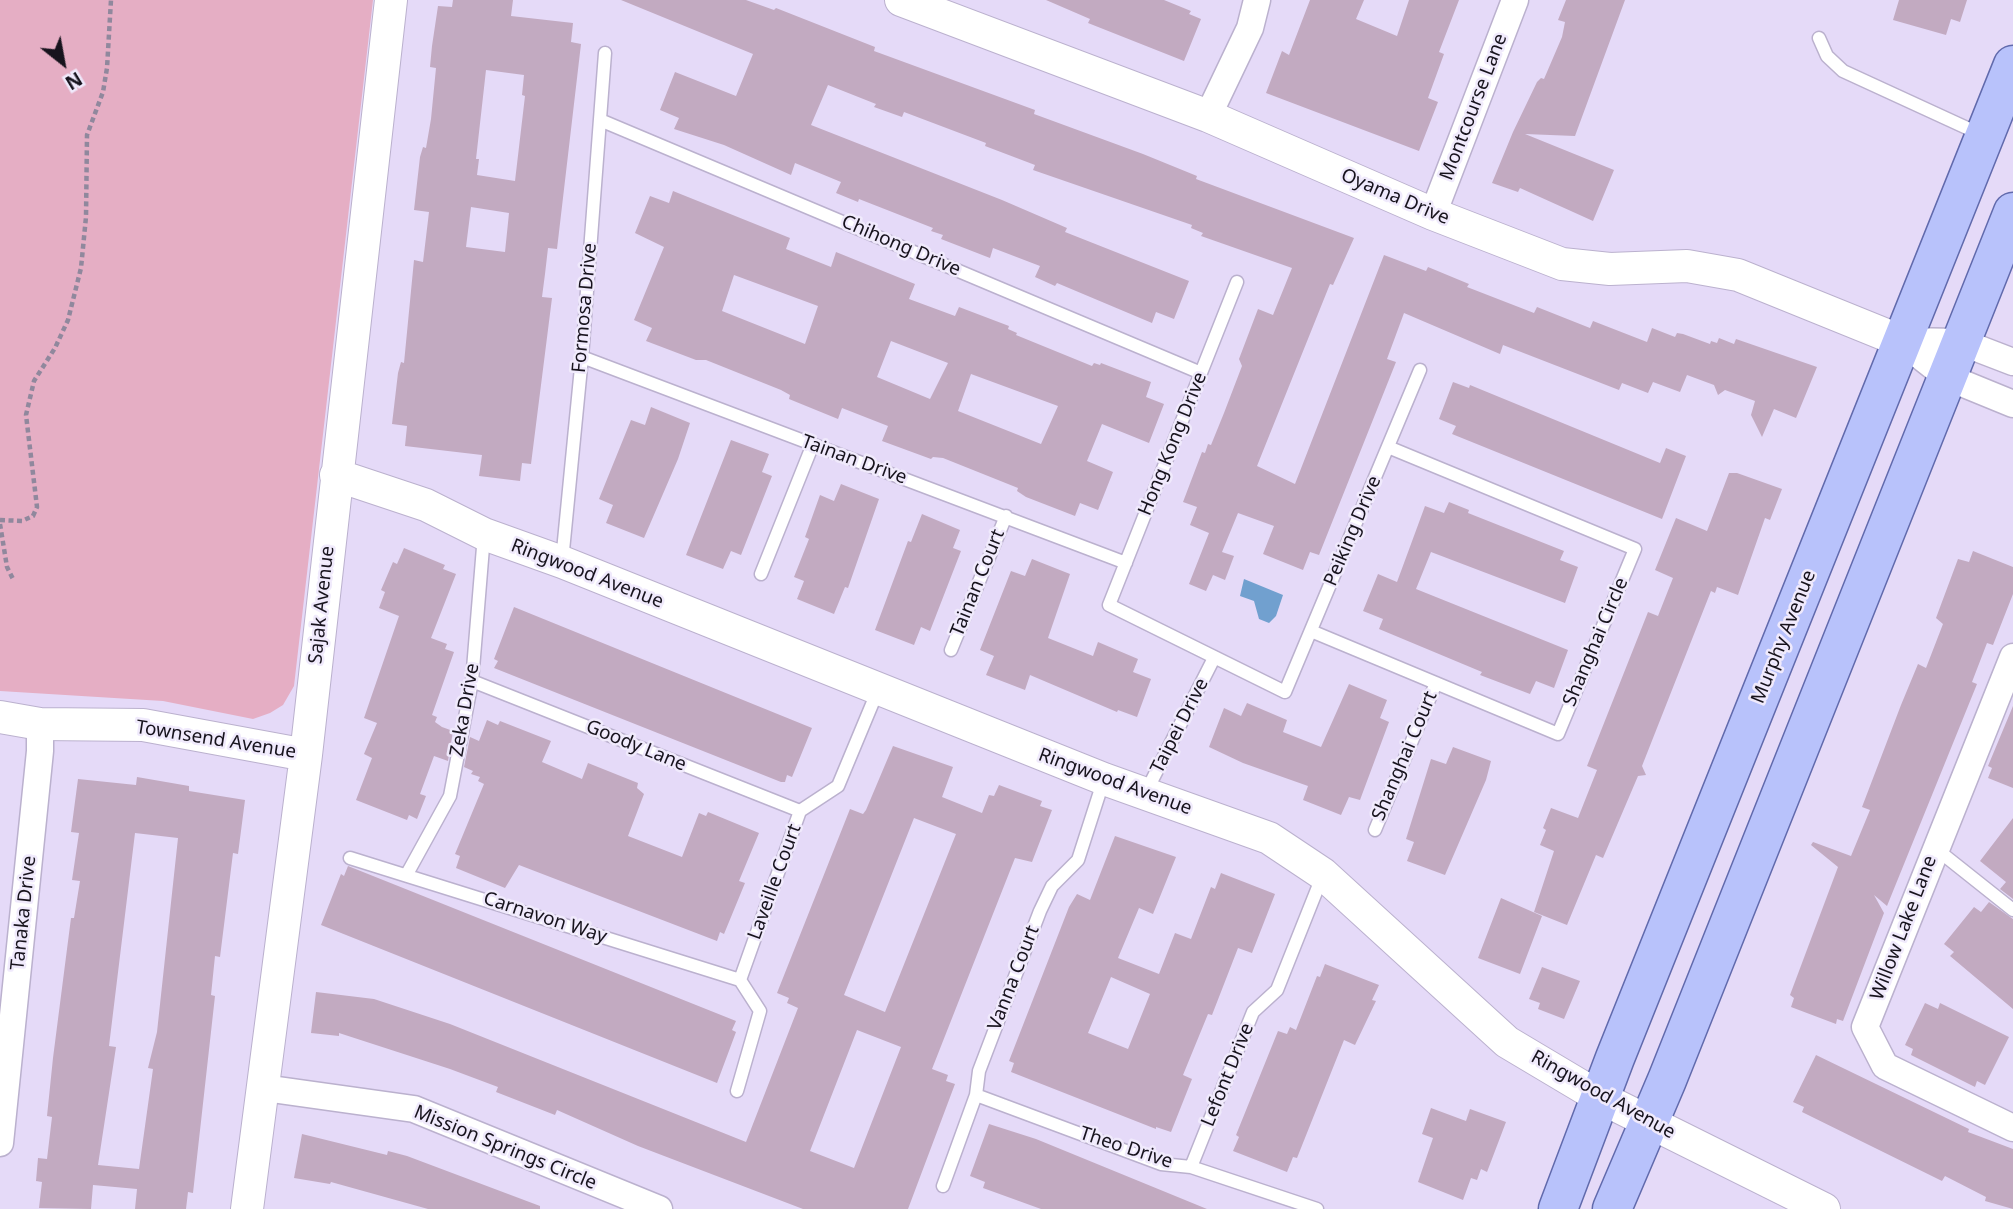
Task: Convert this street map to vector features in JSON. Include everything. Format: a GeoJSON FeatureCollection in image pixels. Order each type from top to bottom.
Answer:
{"type":"FeatureCollection","features":[{"type":"Feature","properties":{"kind":"main road","name":"Murphy Avenue"},"geometry":{"type":"LineString","coordinates":[[1558,1209],[2013,65]]}},
{"type":"Feature","properties":{"kind":"main road"},"geometry":{"type":"LineString","coordinates":[[1612,1209],[2013,212]]}},
{"type":"Feature","properties":{"kind":"street","name":"Sajak Avenue"},"geometry":{"type":"LineString","coordinates":[[247,1209],[306,755],[391,0]]}},
{"type":"Feature","properties":{"kind":"street","name":"Oyama Drive"},"geometry":{"type":"LineString","coordinates":[[901,0],[1208,116],[1433,214],[1562,264],[1610,269],[1687,267],[1738,275],[1901,341]]}},
{"type":"Feature","properties":{"kind":"street"},"geometry":{"type":"LineString","coordinates":[[1208,116],[1250,28],[1257,0]]}},
{"type":"Feature","properties":{"kind":"street","name":"Montcourse Lane"},"geometry":{"type":"LineString","coordinates":[[1433,214],[1515,0]]}},
{"type":"Feature","properties":{"kind":"street"},"geometry":{"type":"LineString","coordinates":[[1901,341],[1961,342],[2013,362]]}},
{"type":"Feature","properties":{"kind":"street"},"geometry":{"type":"LineString","coordinates":[[1901,341],[1947,377],[2013,404]]}},
{"type":"Feature","properties":{"kind":"street","name":"Ringwood Avenue"},"geometry":{"type":"LineString","coordinates":[[336,475],[426,505],[484,534],[562,562],[1104,779],[1269,838],[1323,874],[1507,1042],[1601,1098],[1824,1209]]}},
{"type":"Feature","properties":{"kind":"street","name":"Willow Lake Lane"},"geometry":{"type":"LineString","coordinates":[[2013,657],[1866,1027],[1885,1066],[2013,1128]]}},
{"type":"Feature","properties":{"kind":"street","name":"Townsend Avenue"},"geometry":{"type":"LineString","coordinates":[[0,717],[40,724],[143,725],[306,755]]}},
{"type":"Feature","properties":{"kind":"street","name":"Tanaka Drive"},"geometry":{"type":"LineString","coordinates":[[0,1143],[40,751],[40,724]]}},
{"type":"Feature","properties":{"kind":"street","name":"Mission Springs Circle"},"geometry":{"type":"LineString","coordinates":[[264,1088],[414,1109],[659,1209]]}},
{"type":"Feature","properties":{"kind":"lane"},"geometry":{"type":"LineString","coordinates":[[1819,38],[1827,56],[1843,71],[1983,135]]}},
{"type":"Feature","properties":{"kind":"lane","name":"Formosa Drive"},"geometry":{"type":"LineString","coordinates":[[562,562],[582,357],[605,53]]}},
{"type":"Feature","properties":{"kind":"lane","name":"Chihong Drive"},"geometry":{"type":"LineString","coordinates":[[600,120],[1201,373]]}},
{"type":"Feature","properties":{"kind":"lane","name":"Hong Kong Drive"},"geometry":{"type":"LineString","coordinates":[[1109,605],[1237,282]]}},
{"type":"Feature","properties":{"kind":"lane","name":"Tainan Drive"},"geometry":{"type":"LineString","coordinates":[[582,357],[1126,563]]}},
{"type":"Feature","properties":{"kind":"lane","name":"Peiking Drive"},"geometry":{"type":"LineString","coordinates":[[1285,692],[1420,370]]}},
{"type":"Feature","properties":{"kind":"lane"},"geometry":{"type":"LineString","coordinates":[[761,574],[813,444]]}},
{"type":"Feature","properties":{"kind":"lane","name":"Shanghai Circle"},"geometry":{"type":"LineString","coordinates":[[1311,631],[1558,734],[1635,549],[1388,447]]}},
{"type":"Feature","properties":{"kind":"lane","name":"Tainan Court"},"geometry":{"type":"LineString","coordinates":[[951,650],[1006,516]]}},
{"type":"Feature","properties":{"kind":"lane","name":"Zeka Drive"},"geometry":{"type":"LineString","coordinates":[[407,874],[450,796],[472,681],[484,534]]}},
{"type":"Feature","properties":{"kind":"lane","name":"Taipei Drive"},"geometry":{"type":"LineString","coordinates":[[1109,605],[1285,692]]}},
{"type":"Feature","properties":{"kind":"lane","name":"Taipei Drive"},"geometry":{"type":"LineString","coordinates":[[1145,794],[1214,658]]}},
{"type":"Feature","properties":{"kind":"lane","name":"Goody Lane"},"geometry":{"type":"LineString","coordinates":[[472,681],[800,811]]}},
{"type":"Feature","properties":{"kind":"lane","name":"Shanghai Court"},"geometry":{"type":"LineString","coordinates":[[1375,830],[1436,683]]}},
{"type":"Feature","properties":{"kind":"lane","name":"Laveille Court"},"geometry":{"type":"LineString","coordinates":[[740,980],[800,811],[838,786],[878,690]]}},
{"type":"Feature","properties":{"kind":"lane","name":"Vanna Court"},"geometry":{"type":"LineString","coordinates":[[943,1186],[976,1095],[979,1071],[1040,911],[1052,886],[1078,860],[1104,779]]}},
{"type":"Feature","properties":{"kind":"lane"},"geometry":{"type":"LineString","coordinates":[[1935,848],[2013,910]]}},
{"type":"Feature","properties":{"kind":"lane","name":"Carnavon Way"},"geometry":{"type":"LineString","coordinates":[[350,858],[740,980]]}},
{"type":"Feature","properties":{"kind":"lane","name":"Lefont Drive"},"geometry":{"type":"LineString","coordinates":[[1191,1167],[1253,1012],[1277,990],[1323,874]]}},
{"type":"Feature","properties":{"kind":"lane"},"geometry":{"type":"LineString","coordinates":[[737,1091],[760,1011],[740,980]]}},
{"type":"Feature","properties":{"kind":"lane","name":"Theo Drive"},"geometry":{"type":"LineString","coordinates":[[976,1095],[1161,1164],[1191,1167],[1317,1209]]}},
{"type":"Feature","properties":{"kind":"path"},"geometry":{"type":"LineString","coordinates":[[14,581],[7,567],[0,522],[22,521],[33,516],[37,507],[26,415],[34,381],[55,348],[68,320],[80,268],[86,217],[88,135],[103,92],[111,0]]}},
{"type":"Feature","properties":{"kind":"shaded area"},"geometry":{"type":"Polygon","coordinates":[[[0,0],[373,0],[294,686],[283,705],[270,713],[253,719],[163,701],[0,691],[0,0]]]}},
{"type":"Feature","properties":{"kind":"water"},"geometry":{"type":"Polygon","coordinates":[[[1244,579],[1283,595],[1276,616],[1269,623],[1259,619],[1254,601],[1240,596],[1244,579]]]}},
{"type":"Feature","properties":{"kind":"building"},"geometry":{"type":"Polygon","coordinates":[[[453,0],[513,0],[511,16],[573,23],[571,42],[581,44],[557,249],[548,248],[542,297],[552,298],[531,464],[522,463],[520,481],[479,476],[482,455],[405,446],[407,426],[392,424],[398,373],[401,362],[404,363],[414,260],[423,262],[429,212],[414,210],[420,157],[423,147],[426,148],[431,119],[436,68],[430,67],[432,46],[438,6],[452,7],[453,0]],[[486,70],[476,159],[479,159],[477,175],[515,181],[525,96],[522,95],[524,75],[486,70]],[[471,207],[466,247],[505,252],[509,213],[471,207]]]}},
{"type":"Feature","properties":{"kind":"building"},"geometry":{"type":"Polygon","coordinates":[[[621,0],[746,0],[774,10],[776,8],[875,47],[874,51],[1035,110],[1034,114],[1354,238],[1333,285],[1330,284],[1257,466],[1295,484],[1384,255],[1426,271],[1428,267],[1469,284],[1467,287],[1534,313],[1537,307],[1590,328],[1593,321],[1647,342],[1652,328],[1675,337],[1677,333],[1683,334],[1710,344],[1711,341],[1717,343],[1719,338],[1734,344],[1736,339],[1817,367],[1796,418],[1774,409],[1762,437],[1751,415],[1755,401],[1725,390],[1718,395],[1714,385],[1687,375],[1680,392],[1653,382],[1648,393],[1622,383],[1619,390],[1503,345],[1500,354],[1404,313],[1387,359],[1396,362],[1319,555],[1310,552],[1303,570],[1263,554],[1274,526],[1238,513],[1222,552],[1234,556],[1225,580],[1213,575],[1206,591],[1189,584],[1209,533],[1190,525],[1197,507],[1183,502],[1202,452],[1205,453],[1208,444],[1211,445],[1224,413],[1242,366],[1239,359],[1258,309],[1273,315],[1292,268],[1201,236],[1203,233],[1191,228],[1192,225],[1033,170],[1035,165],[985,146],[986,143],[904,112],[902,117],[874,107],[876,104],[828,85],[811,125],[1002,200],[1067,228],[1065,232],[1189,281],[1174,319],[1156,312],[1152,323],[1057,283],[1055,286],[1035,277],[1040,266],[993,248],[990,258],[941,239],[943,235],[931,231],[933,228],[859,199],[858,202],[836,193],[841,182],[795,163],[791,175],[724,145],[674,129],[679,118],[660,110],[675,72],[736,96],[753,54],[621,0]]]}},
{"type":"Feature","properties":{"kind":"building"},"geometry":{"type":"Polygon","coordinates":[[[1046,0],[1164,0],[1191,11],[1189,14],[1201,19],[1184,61],[1088,23],[1090,19],[1046,0]]]}},
{"type":"Feature","properties":{"kind":"building"},"geometry":{"type":"Polygon","coordinates":[[[1310,0],[1364,0],[1356,19],[1397,36],[1409,0],[1459,0],[1439,52],[1444,54],[1428,98],[1438,102],[1419,151],[1266,93],[1282,51],[1289,55],[1310,0]]]}},
{"type":"Feature","properties":{"kind":"building"},"geometry":{"type":"Polygon","coordinates":[[[1566,0],[1625,0],[1575,136],[1525,134],[1614,170],[1593,221],[1520,188],[1518,192],[1492,183],[1513,132],[1537,82],[1541,78],[1544,79],[1562,37],[1565,22],[1558,20],[1566,0]]]}},
{"type":"Feature","properties":{"kind":"building"},"geometry":{"type":"Polygon","coordinates":[[[1899,0],[1967,0],[1960,22],[1951,19],[1946,35],[1893,20],[1899,0]]]}},
{"type":"Feature","properties":{"kind":"building"},"geometry":{"type":"Polygon","coordinates":[[[673,191],[790,238],[786,249],[831,267],[836,252],[915,284],[909,299],[955,316],[959,307],[1009,326],[1008,329],[1017,333],[1016,335],[1092,366],[1094,363],[1101,363],[1151,382],[1146,397],[1164,404],[1149,443],[1102,424],[1087,461],[1113,472],[1098,510],[1080,503],[1075,516],[1026,497],[1017,491],[1018,488],[943,458],[931,459],[882,441],[888,426],[842,408],[838,419],[789,399],[790,395],[781,390],[706,360],[696,360],[646,341],[652,328],[634,320],[664,247],[635,233],[650,196],[669,203],[673,191]],[[734,275],[722,311],[805,344],[818,306],[734,275]],[[891,341],[877,377],[930,399],[948,363],[891,341]],[[971,374],[958,411],[1041,444],[1058,406],[971,374]]]}},
{"type":"Feature","properties":{"kind":"building"},"geometry":{"type":"Polygon","coordinates":[[[1453,382],[1469,388],[1470,385],[1660,463],[1666,448],[1686,456],[1662,519],[1452,434],[1456,426],[1439,419],[1453,382]]]}},
{"type":"Feature","properties":{"kind":"building"},"geometry":{"type":"Polygon","coordinates":[[[651,407],[690,423],[678,459],[644,538],[606,523],[613,505],[599,499],[631,420],[645,425],[651,407]]]}},
{"type":"Feature","properties":{"kind":"building"},"geometry":{"type":"Polygon","coordinates":[[[731,440],[769,454],[762,472],[772,476],[741,555],[731,551],[723,569],[686,555],[731,440]]]}},
{"type":"Feature","properties":{"kind":"building"},"geometry":{"type":"Polygon","coordinates":[[[1729,473],[1737,473],[1782,489],[1770,520],[1765,518],[1738,595],[1717,587],[1715,593],[1711,591],[1642,766],[1646,775],[1638,776],[1603,858],[1596,855],[1567,925],[1534,912],[1554,851],[1540,845],[1546,830],[1543,828],[1551,808],[1578,818],[1597,770],[1587,766],[1648,612],[1658,616],[1673,578],[1655,570],[1676,518],[1707,531],[1729,473]]]}},
{"type":"Feature","properties":{"kind":"building"},"geometry":{"type":"Polygon","coordinates":[[[841,484],[879,499],[848,588],[845,587],[834,614],[797,599],[804,581],[794,577],[809,539],[805,537],[820,495],[834,501],[841,484]]]}},
{"type":"Feature","properties":{"kind":"building"},"geometry":{"type":"Polygon","coordinates":[[[1449,502],[1469,510],[1468,513],[1564,551],[1560,560],[1578,567],[1565,603],[1431,552],[1416,589],[1568,650],[1554,688],[1536,681],[1530,694],[1480,675],[1482,672],[1379,629],[1383,619],[1363,611],[1378,574],[1397,582],[1425,506],[1444,513],[1449,502]]]}},
{"type":"Feature","properties":{"kind":"building"},"geometry":{"type":"Polygon","coordinates":[[[922,514],[960,530],[953,548],[961,551],[930,631],[921,627],[914,645],[875,630],[908,541],[911,542],[922,514]]]}},
{"type":"Feature","properties":{"kind":"building"},"geometry":{"type":"Polygon","coordinates":[[[404,548],[445,565],[443,569],[456,574],[431,638],[447,644],[445,649],[454,652],[432,715],[437,717],[435,722],[453,731],[448,761],[434,756],[420,794],[426,796],[417,819],[409,815],[407,820],[356,800],[372,758],[364,754],[377,723],[364,718],[399,616],[379,608],[385,592],[381,590],[393,562],[397,564],[404,548]]]}},
{"type":"Feature","properties":{"kind":"building"},"geometry":{"type":"Polygon","coordinates":[[[1973,551],[2013,567],[2013,594],[1993,645],[1987,643],[1972,682],[1977,684],[1887,906],[1874,895],[1884,913],[1843,1021],[1837,1019],[1836,1024],[1791,1007],[1794,998],[1790,995],[1838,867],[1811,845],[1813,842],[1851,856],[1870,810],[1862,807],[1901,705],[1918,664],[1926,668],[1943,624],[1936,618],[1958,559],[1969,562],[1973,551]]]}},
{"type":"Feature","properties":{"kind":"building"},"geometry":{"type":"Polygon","coordinates":[[[1032,559],[1070,574],[1048,638],[1093,656],[1098,642],[1138,659],[1133,672],[1151,679],[1137,717],[1118,710],[1117,712],[1030,675],[1025,690],[986,675],[994,656],[980,650],[1011,571],[1025,576],[1032,559]]]}},
{"type":"Feature","properties":{"kind":"building"},"geometry":{"type":"Polygon","coordinates":[[[514,607],[812,728],[792,777],[787,775],[785,782],[781,782],[494,668],[498,661],[494,659],[514,607]]]}},
{"type":"Feature","properties":{"kind":"building"},"geometry":{"type":"Polygon","coordinates":[[[1349,684],[1387,700],[1380,718],[1389,722],[1360,800],[1349,797],[1341,815],[1303,800],[1308,786],[1243,763],[1209,747],[1224,708],[1241,716],[1247,703],[1287,720],[1283,732],[1321,747],[1349,684]]]}},
{"type":"Feature","properties":{"kind":"building"},"geometry":{"type":"Polygon","coordinates":[[[2013,706],[2013,788],[1988,778],[1992,768],[1988,766],[2013,706]]]}},
{"type":"Feature","properties":{"kind":"building"},"geometry":{"type":"Polygon","coordinates":[[[487,720],[498,725],[500,721],[551,741],[542,762],[582,779],[588,763],[638,783],[637,788],[644,794],[628,836],[682,857],[699,813],[706,816],[708,812],[759,833],[739,881],[745,883],[724,934],[720,932],[717,941],[519,865],[505,888],[456,868],[460,856],[455,854],[484,784],[478,781],[480,777],[471,774],[473,771],[464,767],[470,737],[479,741],[487,720]]]}},
{"type":"Feature","properties":{"kind":"building"},"geometry":{"type":"Polygon","coordinates":[[[893,746],[953,767],[942,797],[982,813],[989,795],[994,796],[999,785],[1042,801],[1040,806],[1052,810],[1032,862],[1015,858],[932,1069],[948,1075],[946,1081],[955,1084],[908,1209],[803,1209],[638,1146],[557,1110],[555,1115],[496,1092],[498,1087],[450,1069],[339,1033],[339,1036],[311,1033],[316,992],[374,999],[450,1024],[746,1142],[798,1008],[787,1003],[789,998],[777,993],[850,809],[863,814],[893,746]],[[914,818],[844,995],[885,1012],[956,834],[914,818]],[[857,1030],[810,1151],[854,1168],[901,1047],[857,1030]]]}},
{"type":"Feature","properties":{"kind":"building"},"geometry":{"type":"Polygon","coordinates":[[[1453,747],[1491,761],[1486,780],[1445,875],[1407,861],[1414,842],[1406,839],[1431,759],[1446,764],[1453,747]]]}},
{"type":"Feature","properties":{"kind":"building"},"geometry":{"type":"Polygon","coordinates":[[[137,777],[189,786],[189,791],[245,800],[238,854],[233,853],[220,957],[215,956],[211,995],[215,996],[193,1193],[188,1192],[186,1209],[135,1209],[137,1189],[93,1185],[91,1209],[39,1208],[42,1182],[36,1181],[38,1158],[47,1159],[52,1117],[47,1116],[53,1058],[71,918],[74,918],[80,881],[72,880],[79,833],[71,832],[78,779],[136,785],[137,777]],[[135,833],[109,1046],[116,1047],[98,1165],[139,1169],[153,1069],[148,1068],[157,1032],[178,838],[135,833]]]}},
{"type":"Feature","properties":{"kind":"building"},"geometry":{"type":"Polygon","coordinates":[[[2013,818],[2013,899],[2000,889],[2006,882],[1980,861],[2013,818]]]}},
{"type":"Feature","properties":{"kind":"building"},"geometry":{"type":"Polygon","coordinates":[[[1115,836],[1176,857],[1153,914],[1139,908],[1118,958],[1159,974],[1175,933],[1191,939],[1211,887],[1215,889],[1221,873],[1275,894],[1252,953],[1238,948],[1212,1015],[1208,1014],[1183,1075],[1192,1079],[1171,1132],[1156,1129],[1011,1072],[1014,1063],[1009,1061],[1069,907],[1077,894],[1090,900],[1115,836]],[[1111,977],[1088,1033],[1128,1049],[1150,994],[1111,977]]]}},
{"type":"Feature","properties":{"kind":"building"},"geometry":{"type":"Polygon","coordinates":[[[348,866],[736,1021],[732,1030],[736,1032],[717,1083],[321,925],[341,874],[344,876],[348,866]]]}},
{"type":"Feature","properties":{"kind":"building"},"geometry":{"type":"Polygon","coordinates":[[[1501,898],[1542,916],[1520,974],[1478,958],[1501,898]]]}},
{"type":"Feature","properties":{"kind":"building"},"geometry":{"type":"Polygon","coordinates":[[[1989,902],[2013,919],[2013,1009],[1950,956],[1954,952],[1944,944],[1974,907],[1981,912],[1989,902]]]}},
{"type":"Feature","properties":{"kind":"building"},"geometry":{"type":"Polygon","coordinates":[[[1325,964],[1379,985],[1372,1000],[1376,1001],[1355,1045],[1344,1040],[1297,1158],[1293,1157],[1287,1172],[1233,1151],[1239,1137],[1236,1135],[1278,1031],[1287,1034],[1290,1027],[1296,1030],[1317,976],[1320,977],[1325,964]]]}},
{"type":"Feature","properties":{"kind":"building"},"geometry":{"type":"Polygon","coordinates":[[[1542,967],[1580,981],[1564,1019],[1538,1009],[1540,1003],[1529,999],[1542,967]]]}},
{"type":"Feature","properties":{"kind":"building"},"geometry":{"type":"Polygon","coordinates":[[[1925,1003],[1938,1009],[1940,1003],[2009,1037],[1985,1085],[1977,1081],[1975,1087],[1911,1055],[1913,1049],[1905,1045],[1925,1003]]]}},
{"type":"Feature","properties":{"kind":"building"},"geometry":{"type":"Polygon","coordinates":[[[1816,1055],[1969,1129],[1968,1132],[2013,1149],[2013,1209],[1985,1201],[1986,1197],[1945,1176],[1942,1181],[1802,1112],[1804,1107],[1793,1102],[1816,1055]]]}},
{"type":"Feature","properties":{"kind":"building"},"geometry":{"type":"Polygon","coordinates":[[[1431,1108],[1466,1121],[1470,1109],[1506,1122],[1487,1172],[1481,1169],[1477,1180],[1471,1178],[1463,1200],[1418,1182],[1433,1138],[1422,1134],[1431,1108]]]}},
{"type":"Feature","properties":{"kind":"building"},"geometry":{"type":"Polygon","coordinates":[[[989,1124],[1036,1139],[1207,1209],[1041,1209],[983,1188],[985,1182],[970,1176],[989,1124]]]}},
{"type":"Feature","properties":{"kind":"building"},"geometry":{"type":"Polygon","coordinates":[[[302,1134],[387,1155],[388,1151],[407,1156],[540,1206],[540,1209],[428,1209],[331,1182],[294,1178],[302,1134]]]}}]}
